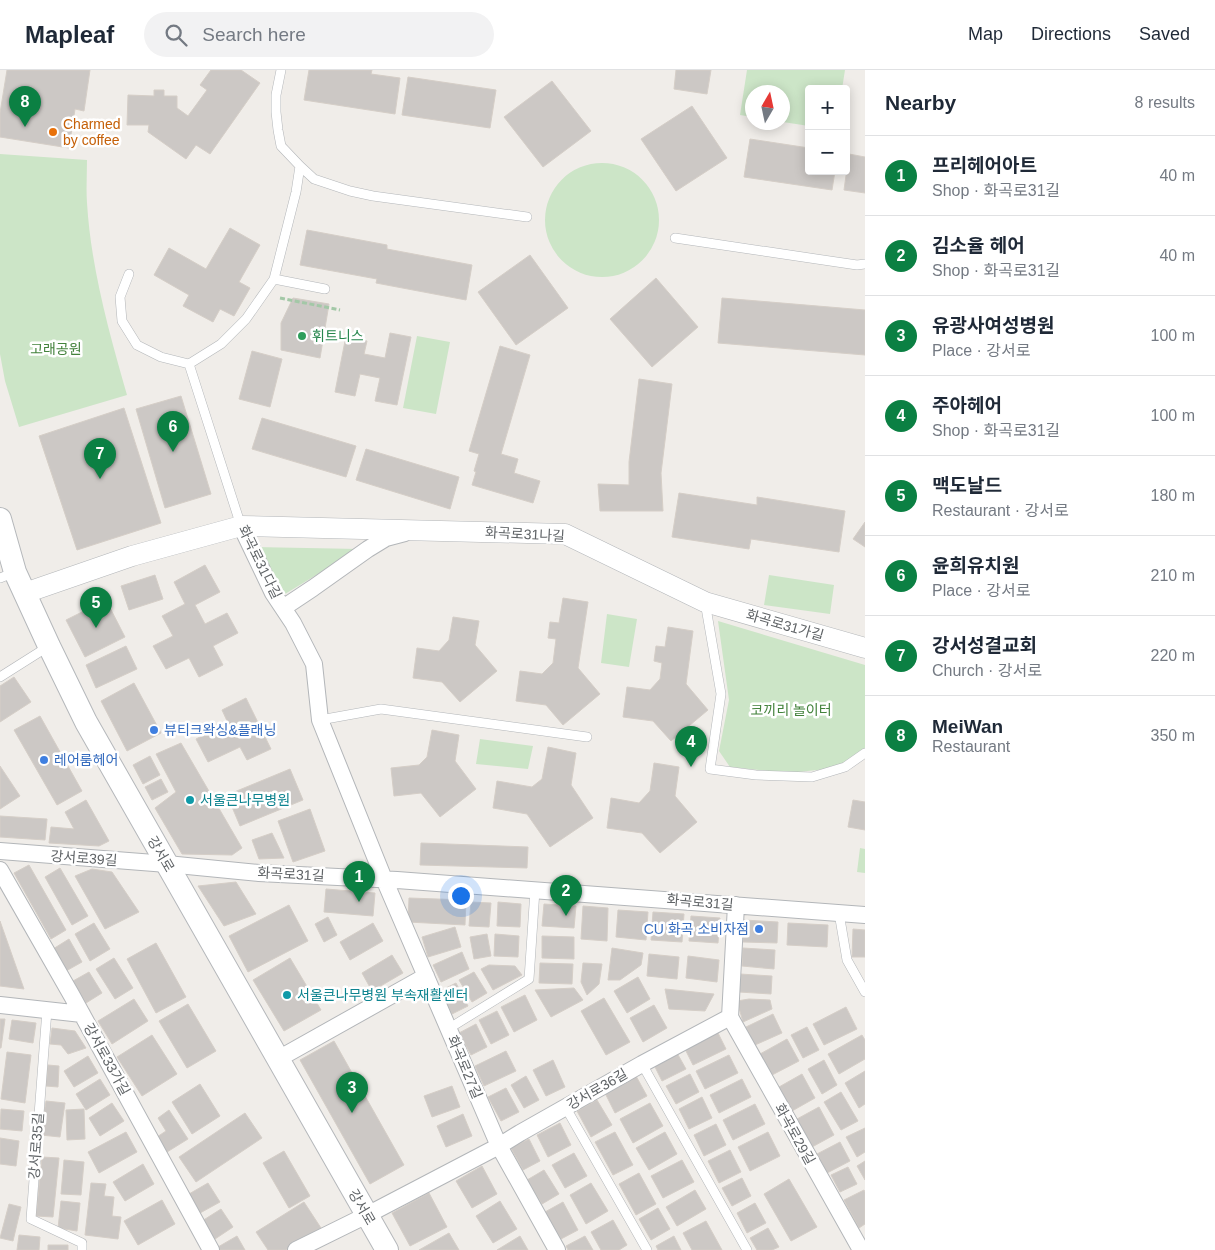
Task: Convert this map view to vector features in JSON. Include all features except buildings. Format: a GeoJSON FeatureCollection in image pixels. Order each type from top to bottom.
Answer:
{"type":"FeatureCollection","features":[{"type":"Feature","properties":{"kind":"main road","name":"강서로"},"geometry":{"type":"LineString","coordinates":[[0,520],[8,575],[25,593],[86,722],[387,1250]]}},
{"type":"Feature","properties":{"kind":"street","name":"화곡로31나길"},"geometry":{"type":"LineString","coordinates":[[241,526],[565,534],[705,602]]}},
{"type":"Feature","properties":{"kind":"street"},"geometry":{"type":"LineString","coordinates":[[25,593],[132,556],[241,526]]}},
{"type":"Feature","properties":{"kind":"street","name":"화곡로31다길"},"geometry":{"type":"LineString","coordinates":[[241,526],[273,593],[293,623],[314,664],[320,720],[384,879]]}},
{"type":"Feature","properties":{"kind":"street","name":"화곡로31나길"},"geometry":{"type":"LineString","coordinates":[[283,608],[386,538],[420,530]]}},
{"type":"Feature","properties":{"kind":"street","name":"화곡로31가길"},"geometry":{"type":"LineString","coordinates":[[705,602],[865,648]]}},
{"type":"Feature","properties":{"kind":"street","name":"강서로39길"},"geometry":{"type":"LineString","coordinates":[[0,851],[167,864]]}},
{"type":"Feature","properties":{"kind":"street","name":"화곡로31길"},"geometry":{"type":"LineString","coordinates":[[167,864],[259,873],[384,879],[865,915]]}},
{"type":"Feature","properties":{"kind":"street","name":"강서로33가길"},"geometry":{"type":"LineString","coordinates":[[0,870],[82,1014],[211,1250]]}},
{"type":"Feature","properties":{"kind":"street","name":"화곡로27길"},"geometry":{"type":"LineString","coordinates":[[384,879],[499,1146],[557,1250]]}},
{"type":"Feature","properties":{"kind":"street"},"geometry":{"type":"LineString","coordinates":[[730,1017],[736,905]]}},
{"type":"Feature","properties":{"kind":"street"},"geometry":{"type":"LineString","coordinates":[[278,1059],[426,976]]}},
{"type":"Feature","properties":{"kind":"street"},"geometry":{"type":"LineString","coordinates":[[0,1005],[82,1014]]}},
{"type":"Feature","properties":{"kind":"street","name":"강서로36길"},"geometry":{"type":"LineString","coordinates":[[367,1215],[499,1146],[642,1064],[730,1017]]}},
{"type":"Feature","properties":{"kind":"street","name":"화곡로29길"},"geometry":{"type":"LineString","coordinates":[[730,1017],[861,1250]]}},
{"type":"Feature","properties":{"kind":"street"},"geometry":{"type":"LineString","coordinates":[[296,1250],[367,1215]]}},
{"type":"Feature","properties":{"kind":"lane"},"geometry":{"type":"LineString","coordinates":[[280,70],[276,94],[281,146],[314,179],[350,192],[527,217]]}},
{"type":"Feature","properties":{"kind":"lane"},"geometry":{"type":"LineString","coordinates":[[130,274],[120,297],[122,320],[137,345],[161,357],[189,364],[220,344],[246,319],[274,279],[296,192],[300,166]]}},
{"type":"Feature","properties":{"kind":"lane"},"geometry":{"type":"LineString","coordinates":[[675,238],[857,265],[865,264]]}},
{"type":"Feature","properties":{"kind":"lane"},"geometry":{"type":"LineString","coordinates":[[274,279],[325,289]]}},
{"type":"Feature","properties":{"kind":"lane","name":"화곡로31다길"},"geometry":{"type":"LineString","coordinates":[[189,364],[241,526]]}},
{"type":"Feature","properties":{"kind":"lane"},"geometry":{"type":"LineString","coordinates":[[705,602],[721,694],[710,769],[756,775],[812,777],[845,767],[865,753]]}},
{"type":"Feature","properties":{"kind":"lane"},"geometry":{"type":"LineString","coordinates":[[0,677],[49,646]]}},
{"type":"Feature","properties":{"kind":"lane"},"geometry":{"type":"LineString","coordinates":[[320,720],[381,709],[587,737]]}},
{"type":"Feature","properties":{"kind":"lane"},"geometry":{"type":"LineString","coordinates":[[448,1029],[529,979],[535,890]]}},
{"type":"Feature","properties":{"kind":"lane"},"geometry":{"type":"LineString","coordinates":[[839,913],[847,960],[865,992]]}},
{"type":"Feature","properties":{"kind":"lane","name":"강서로35길"},"geometry":{"type":"LineString","coordinates":[[47,1010],[30,1219],[82,1244],[82,1250]]}},
{"type":"Feature","properties":{"kind":"lane"},"geometry":{"type":"LineString","coordinates":[[642,1064],[746,1250]]}},
{"type":"Feature","properties":{"kind":"lane"},"geometry":{"type":"LineString","coordinates":[[566,1108],[646,1250]]}},
{"type":"Feature","properties":{"kind":"path"},"geometry":{"type":"LineString","coordinates":[[280,298],[340,310]]}},
{"type":"Feature","properties":{"kind":"green space"},"geometry":{"type":"Polygon","coordinates":[[[747,70],[845,70],[843,85],[805,85],[805,125],[790,123],[790,85],[745,85],[745,116],[740,115],[747,70]]]}},
{"type":"Feature","properties":{"kind":"green space","name":"고래공원"},"geometry":{"type":"Polygon","coordinates":[[[0,154],[87,160],[87,203],[92,252],[107,324],[127,395],[19,427],[5,381],[0,354],[0,154]]]}},
{"type":"Feature","properties":{"kind":"green space"},"geometry":{"type":"Polygon","coordinates":[[[602,163],[624,167],[642,180],[655,198],[659,220],[655,242],[642,260],[624,273],[602,277],[580,273],[562,260],[549,242],[545,220],[549,198],[562,180],[580,167],[602,163]]]}},
{"type":"Feature","properties":{"kind":"green space"},"geometry":{"type":"Polygon","coordinates":[[[417,336],[450,342],[436,414],[403,408],[417,336]]]}},
{"type":"Feature","properties":{"kind":"green space"},"geometry":{"type":"Polygon","coordinates":[[[254,547],[359,549],[285,594],[254,547]]]}},
{"type":"Feature","properties":{"kind":"green space"},"geometry":{"type":"Polygon","coordinates":[[[769,575],[834,585],[830,614],[764,605],[769,575]]]}},
{"type":"Feature","properties":{"kind":"green space"},"geometry":{"type":"Polygon","coordinates":[[[607,614],[637,619],[629,667],[601,663],[607,614]]]}},
{"type":"Feature","properties":{"kind":"green space","name":"코끼리 놀이터"},"geometry":{"type":"Polygon","coordinates":[[[718,621],[865,665],[865,749],[848,762],[827,769],[788,773],[730,767],[719,751],[729,700],[718,621]]]}},
{"type":"Feature","properties":{"kind":"green space"},"geometry":{"type":"Polygon","coordinates":[[[480,739],[533,746],[528,769],[476,764],[480,739]]]}},
{"type":"Feature","properties":{"kind":"green space"},"geometry":{"type":"Polygon","coordinates":[[[860,848],[865,849],[865,873],[857,872],[860,848]]]}},
{"type":"Feature","properties":{"kind":"place","name":"MeiWan"},"geometry":{"type":"Point","coordinates":[25,127]}},
{"type":"Feature","properties":{"kind":"place","name":"Charmed by coffee"},"geometry":{"type":"Point","coordinates":[53,132]}},
{"type":"Feature","properties":{"kind":"place","name":"휘트니스"},"geometry":{"type":"Point","coordinates":[302,336]}},
{"type":"Feature","properties":{"kind":"place","name":"윤희유치원"},"geometry":{"type":"Point","coordinates":[173,452]}},
{"type":"Feature","properties":{"kind":"place","name":"강서성결교회"},"geometry":{"type":"Point","coordinates":[100,479]}},
{"type":"Feature","properties":{"kind":"place","name":"맥도날드"},"geometry":{"type":"Point","coordinates":[96,628]}},
{"type":"Feature","properties":{"kind":"place","name":"뷰티크왁싱&플래닝"},"geometry":{"type":"Point","coordinates":[154,730]}},
{"type":"Feature","properties":{"kind":"place","name":"레어룸헤어"},"geometry":{"type":"Point","coordinates":[44,760]}},
{"type":"Feature","properties":{"kind":"place","name":"주아헤어"},"geometry":{"type":"Point","coordinates":[691,767]}},
{"type":"Feature","properties":{"kind":"place","name":"서울큰나무병원"},"geometry":{"type":"Point","coordinates":[190,800]}},
{"type":"Feature","properties":{"kind":"place","name":"프리헤어아트"},"geometry":{"type":"Point","coordinates":[359,902]}},
{"type":"Feature","properties":{"kind":"place","name":"김소율 헤어"},"geometry":{"type":"Point","coordinates":[566,916]}},
{"type":"Feature","properties":{"kind":"place","name":"CU 화곡 소비자점"},"geometry":{"type":"Point","coordinates":[759,929]}},
{"type":"Feature","properties":{"kind":"place","name":"서울큰나무병원 부속재활센터"},"geometry":{"type":"Point","coordinates":[287,995]}},
{"type":"Feature","properties":{"kind":"place","name":"유광사여성병원"},"geometry":{"type":"Point","coordinates":[352,1113]}}]}
